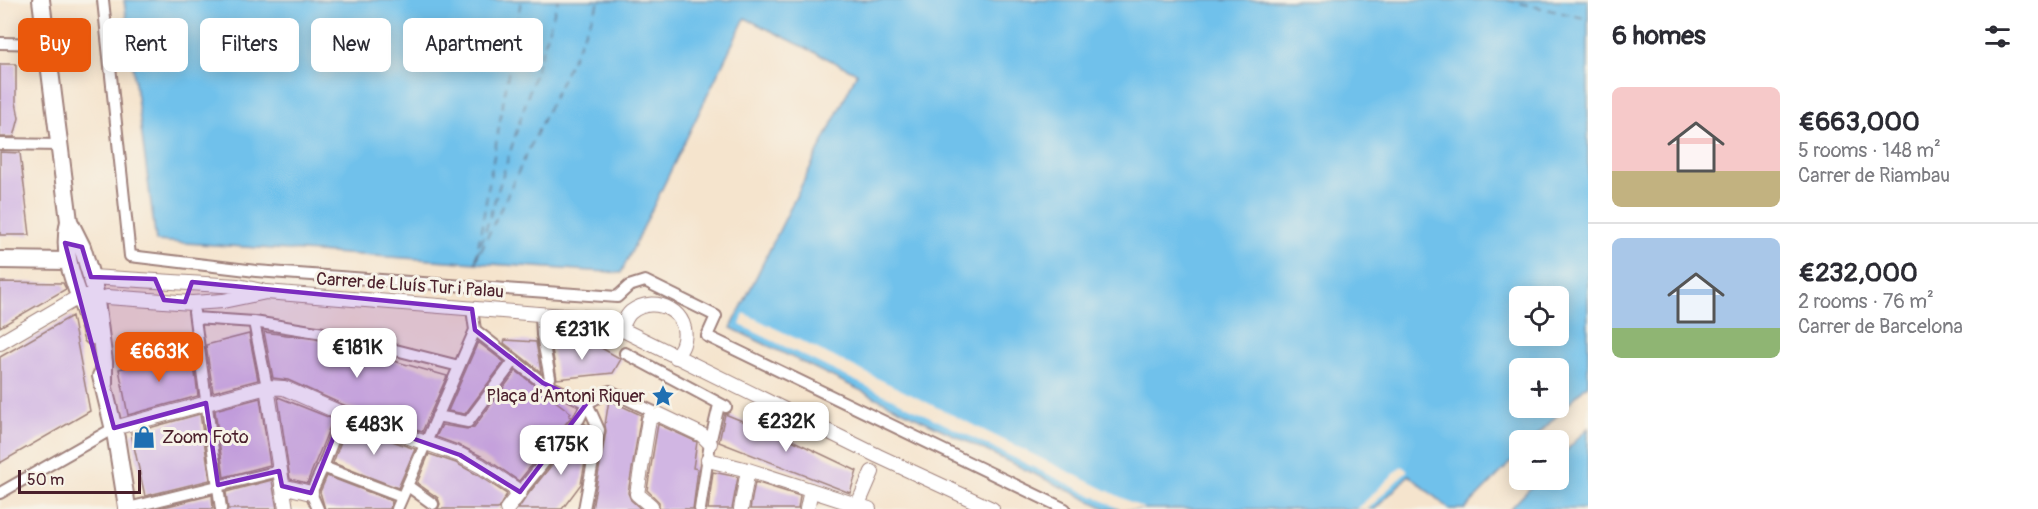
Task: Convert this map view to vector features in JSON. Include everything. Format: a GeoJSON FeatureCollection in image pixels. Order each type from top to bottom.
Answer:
{"type":"FeatureCollection","features":[{"type":"Feature","properties":{"kind":"street"},"geometry":{"type":"LineString","coordinates":[[40,0],[43,18]]}},
{"type":"Feature","properties":{"kind":"street"},"geometry":{"type":"LineString","coordinates":[[103,0],[130,256],[256,271],[616,297],[629,286],[645,281],[716,316],[707,336],[1065,509]]}},
{"type":"Feature","properties":{"kind":"street"},"geometry":{"type":"LineString","coordinates":[[0,43],[18,43]]}},
{"type":"Feature","properties":{"kind":"street"},"geometry":{"type":"LineString","coordinates":[[51,72],[69,221],[74,245],[91,277],[104,384],[114,428],[126,508],[279,471]]}},
{"type":"Feature","properties":{"kind":"street"},"geometry":{"type":"LineString","coordinates":[[0,144],[60,145]]}},
{"type":"Feature","properties":{"kind":"street"},"geometry":{"type":"LineString","coordinates":[[67,261],[74,245]]}},
{"type":"Feature","properties":{"kind":"street"},"geometry":{"type":"LineString","coordinates":[[0,260],[67,261]]}},
{"type":"Feature","properties":{"kind":"street"},"geometry":{"type":"LineString","coordinates":[[67,261],[94,296]]}},
{"type":"Feature","properties":{"kind":"street","name":"Carrer de Lluís Tur i Palau"},"geometry":{"type":"LineString","coordinates":[[91,277],[192,282],[237,286],[266,292],[589,318],[621,329],[878,456],[992,509]]}},
{"type":"Feature","properties":{"kind":"street"},"geometry":{"type":"LineString","coordinates":[[155,279],[162,291],[155,300]]}},
{"type":"Feature","properties":{"kind":"street"},"geometry":{"type":"LineString","coordinates":[[192,282],[186,292],[192,303],[195,318],[221,509]]}},
{"type":"Feature","properties":{"kind":"street","name":"Carrer de Lluís Tur i Palau"},"geometry":{"type":"LineString","coordinates":[[94,296],[192,303],[223,301],[266,292]]}},
{"type":"Feature","properties":{"kind":"street"},"geometry":{"type":"LineString","coordinates":[[0,343],[32,324],[94,296]]}},
{"type":"Feature","properties":{"kind":"street"},"geometry":{"type":"LineString","coordinates":[[621,329],[628,314],[642,305],[659,304],[674,311],[683,325],[684,342],[676,357]]}},
{"type":"Feature","properties":{"kind":"street"},"geometry":{"type":"LineString","coordinates":[[398,509],[475,330],[472,309]]}},
{"type":"Feature","properties":{"kind":"street"},"geometry":{"type":"LineString","coordinates":[[541,314],[546,380]]}},
{"type":"Feature","properties":{"kind":"street"},"geometry":{"type":"LineString","coordinates":[[195,318],[254,322],[336,335],[459,366]]}},
{"type":"Feature","properties":{"kind":"street"},"geometry":{"type":"LineString","coordinates":[[254,322],[267,387],[286,509]]}},
{"type":"Feature","properties":{"kind":"street"},"geometry":{"type":"LineString","coordinates":[[475,330],[514,361],[587,403],[599,430],[584,509]]}},
{"type":"Feature","properties":{"kind":"street"},"geometry":{"type":"LineString","coordinates":[[625,353],[724,404],[710,443],[700,509]]}},
{"type":"Feature","properties":{"kind":"street"},"geometry":{"type":"LineString","coordinates":[[437,416],[468,422],[514,361]]}},
{"type":"Feature","properties":{"kind":"street"},"geometry":{"type":"LineString","coordinates":[[0,493],[114,428],[267,387],[284,388],[343,414],[460,454],[520,492]]}},
{"type":"Feature","properties":{"kind":"street"},"geometry":{"type":"LineString","coordinates":[[507,509],[579,419],[587,403],[610,391],[653,416],[702,435],[710,443]]}},
{"type":"Feature","properties":{"kind":"street"},"geometry":{"type":"LineString","coordinates":[[318,509],[311,493],[343,414]]}},
{"type":"Feature","properties":{"kind":"street"},"geometry":{"type":"LineString","coordinates":[[651,506],[637,495],[653,416]]}},
{"type":"Feature","properties":{"kind":"street"},"geometry":{"type":"LineString","coordinates":[[708,460],[748,470],[861,507],[872,472]]}},
{"type":"Feature","properties":{"kind":"street"},"geometry":{"type":"LineString","coordinates":[[323,467],[402,498]]}},
{"type":"Feature","properties":{"kind":"street"},"geometry":{"type":"LineString","coordinates":[[741,509],[748,470]]}},
{"type":"Feature","properties":{"kind":"street"},"geometry":{"type":"LineString","coordinates":[[282,486],[311,493]]}},
{"type":"Feature","properties":{"kind":"street"},"geometry":{"type":"LineString","coordinates":[[408,486],[434,504]]}},
{"type":"Feature","properties":{"kind":"street"},"geometry":{"type":"LineString","coordinates":[[807,509],[811,490]]}},
{"type":"Feature","properties":{"kind":"highlighted area"},"geometry":{"type":"Polygon","coordinates":[[[65,243],[82,247],[91,277],[155,279],[164,300],[185,302],[192,282],[472,309],[475,330],[543,383],[587,403],[520,492],[460,455],[343,414],[311,493],[282,486],[279,471],[218,485],[206,403],[114,428],[65,243]]]}},
{"type":"Feature","properties":{"kind":"water"},"geometry":{"type":"Polygon","coordinates":[[[124,0],[1588,0],[1588,384],[1569,403],[1569,358],[1509,358],[1509,418],[1555,418],[1543,430],[1509,430],[1509,464],[1465,509],[1449,509],[1409,475],[1375,509],[1107,509],[731,328],[857,73],[745,18],[621,273],[156,241],[134,72],[188,72],[188,18],[126,18],[124,0]]]}},
{"type":"Feature","properties":{"kind":"water"},"geometry":{"type":"Polygon","coordinates":[[[1588,428],[1588,509],[1510,509],[1528,490],[1569,490],[1569,448],[1588,428]]]}},
{"type":"Feature","properties":{"kind":"pier"},"geometry":{"type":"Polygon","coordinates":[[[744,313],[1145,509],[1120,509],[740,325],[744,313]]]}},
{"type":"Feature","properties":{"kind":"pier"},"geometry":{"type":"Polygon","coordinates":[[[1402,466],[1408,470],[1368,509],[1357,509],[1402,466]]]}},
{"type":"Feature","properties":{"kind":"building"},"geometry":{"type":"Polygon","coordinates":[[[0,64],[16,64],[16,102],[19,118],[14,137],[0,137],[0,64]]]}},
{"type":"Feature","properties":{"kind":"building"},"geometry":{"type":"Polygon","coordinates":[[[0,152],[20,153],[30,235],[0,235],[0,152]]]}},
{"type":"Feature","properties":{"kind":"building"},"geometry":{"type":"Polygon","coordinates":[[[0,282],[63,283],[66,289],[0,327],[0,282]]]}},
{"type":"Feature","properties":{"kind":"building"},"geometry":{"type":"Polygon","coordinates":[[[72,316],[90,411],[0,463],[0,357],[72,316]]]}},
{"type":"Feature","properties":{"kind":"building"},"geometry":{"type":"Polygon","coordinates":[[[264,332],[316,339],[447,376],[422,432],[346,406],[288,380],[273,378],[264,332]]]}},
{"type":"Feature","properties":{"kind":"building"},"geometry":{"type":"Polygon","coordinates":[[[249,334],[258,380],[213,392],[206,345],[249,334]]]}},
{"type":"Feature","properties":{"kind":"building"},"geometry":{"type":"Polygon","coordinates":[[[505,340],[536,342],[541,372],[504,343],[505,340]]]}},
{"type":"Feature","properties":{"kind":"building"},"geometry":{"type":"Polygon","coordinates":[[[478,342],[504,362],[465,414],[448,411],[478,342]]]}},
{"type":"Feature","properties":{"kind":"building"},"geometry":{"type":"Polygon","coordinates":[[[551,343],[598,346],[621,359],[613,373],[557,379],[551,343]]]}},
{"type":"Feature","properties":{"kind":"building"},"geometry":{"type":"Polygon","coordinates":[[[192,351],[198,396],[128,415],[119,369],[192,351]]]}},
{"type":"Feature","properties":{"kind":"building"},"geometry":{"type":"Polygon","coordinates":[[[516,371],[571,413],[569,416],[571,417],[519,481],[485,458],[436,437],[442,425],[467,429],[474,427],[516,371]]]}},
{"type":"Feature","properties":{"kind":"building"},"geometry":{"type":"Polygon","coordinates":[[[278,397],[333,419],[307,483],[290,479],[278,397]]]}},
{"type":"Feature","properties":{"kind":"building"},"geometry":{"type":"Polygon","coordinates":[[[260,398],[270,465],[224,477],[215,410],[260,398]]]}},
{"type":"Feature","properties":{"kind":"building"},"geometry":{"type":"Polygon","coordinates":[[[609,400],[641,415],[628,493],[631,500],[641,509],[592,509],[606,431],[609,400]]]}},
{"type":"Feature","properties":{"kind":"building"},"geometry":{"type":"Polygon","coordinates":[[[200,414],[210,480],[145,496],[131,433],[200,414]]]}},
{"type":"Feature","properties":{"kind":"building"},"geometry":{"type":"Polygon","coordinates":[[[725,414],[757,427],[758,424],[857,471],[850,493],[719,442],[725,414]]]}},
{"type":"Feature","properties":{"kind":"building"},"geometry":{"type":"Polygon","coordinates":[[[585,424],[591,431],[581,484],[566,504],[562,509],[518,509],[529,493],[585,424]]]}},
{"type":"Feature","properties":{"kind":"building"},"geometry":{"type":"Polygon","coordinates":[[[658,424],[697,442],[693,468],[698,469],[693,509],[659,509],[659,502],[647,490],[658,424]]]}},
{"type":"Feature","properties":{"kind":"building"},"geometry":{"type":"Polygon","coordinates":[[[347,425],[415,449],[398,488],[333,463],[347,425]]]}},
{"type":"Feature","properties":{"kind":"building"},"geometry":{"type":"Polygon","coordinates":[[[429,454],[456,463],[507,494],[498,509],[438,509],[440,504],[438,498],[417,483],[429,454]]]}},
{"type":"Feature","properties":{"kind":"building"},"geometry":{"type":"Polygon","coordinates":[[[713,472],[738,477],[732,509],[708,509],[713,472]]]}},
{"type":"Feature","properties":{"kind":"building"},"geometry":{"type":"Polygon","coordinates":[[[327,476],[392,501],[390,509],[325,509],[320,492],[327,476]]]}},
{"type":"Feature","properties":{"kind":"building"},"geometry":{"type":"Polygon","coordinates":[[[272,480],[277,509],[228,509],[226,492],[272,480]]]}},
{"type":"Feature","properties":{"kind":"building"},"geometry":{"type":"Polygon","coordinates":[[[755,482],[800,496],[798,509],[750,509],[755,482]]]}},
{"type":"Feature","properties":{"kind":"building"},"geometry":{"type":"Polygon","coordinates":[[[212,495],[213,509],[156,509],[212,495]]]}},
{"type":"Feature","properties":{"kind":"ferry route"},"geometry":{"type":"LineString","coordinates":[[476,259],[521,0]]}},
{"type":"Feature","properties":{"kind":"ferry route"},"geometry":{"type":"LineString","coordinates":[[477,257],[558,0]]}},
{"type":"Feature","properties":{"kind":"ferry route"},"geometry":{"type":"LineString","coordinates":[[475,263],[600,0]]}},
{"type":"Feature","properties":{"kind":"ferry route"},"geometry":{"type":"LineString","coordinates":[[1507,0],[1588,19]]}},
{"type":"Feature","properties":{"kind":"place","name":"Plaça d'Antoni Riquer"},"geometry":{"type":"Point","coordinates":[663,396]}},
{"type":"Feature","properties":{"kind":"place","name":"Zoom Foto"},"geometry":{"type":"Point","coordinates":[144,437]}}]}
